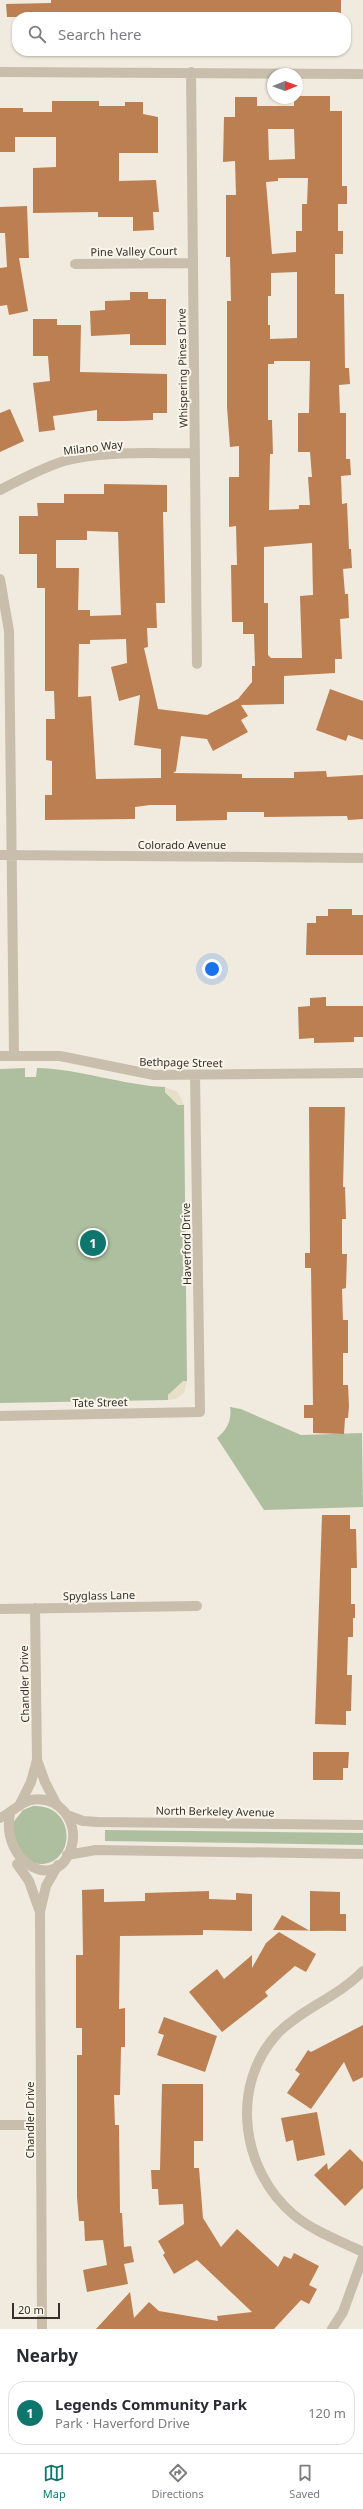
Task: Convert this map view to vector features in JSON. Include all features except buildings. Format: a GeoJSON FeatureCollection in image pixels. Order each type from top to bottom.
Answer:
{"type":"FeatureCollection","features":[{"type":"Feature","properties":{"kind":"street"},"geometry":{"type":"LineString","coordinates":[[0,72],[363,74]]}},
{"type":"Feature","properties":{"kind":"street","name":"Whispering Pines Drive"},"geometry":{"type":"LineString","coordinates":[[191,72],[198,664]]}},
{"type":"Feature","properties":{"kind":"street","name":"Pine Valley Court"},"geometry":{"type":"LineString","coordinates":[[75,264],[193,263]]}},
{"type":"Feature","properties":{"kind":"street","name":"Milano Way"},"geometry":{"type":"LineString","coordinates":[[0,490],[40,470],[65,461],[102,456],[195,453]]}},
{"type":"Feature","properties":{"kind":"street"},"geometry":{"type":"LineString","coordinates":[[0,579],[9,631],[14,1055]]}},
{"type":"Feature","properties":{"kind":"street","name":"Colorado Avenue"},"geometry":{"type":"LineString","coordinates":[[0,855],[363,858]]}},
{"type":"Feature","properties":{"kind":"street","name":"Bethpage Street"},"geometry":{"type":"LineString","coordinates":[[0,1056],[14,1055],[73,1058],[148,1075],[195,1076],[363,1073]]}},
{"type":"Feature","properties":{"kind":"street","name":"Haverford Drive"},"geometry":{"type":"LineString","coordinates":[[195,1076],[200,1412]]}},
{"type":"Feature","properties":{"kind":"street","name":"Tate Street"},"geometry":{"type":"LineString","coordinates":[[0,1416],[200,1412]]}},
{"type":"Feature","properties":{"kind":"street","name":"Spyglass Lane"},"geometry":{"type":"LineString","coordinates":[[0,1609],[197,1606]]}},
{"type":"Feature","properties":{"kind":"street","name":"Chandler Drive"},"geometry":{"type":"LineString","coordinates":[[35,1608],[38,1760],[43,1778],[58,1805]]}},
{"type":"Feature","properties":{"kind":"street","name":"Chandler Drive"},"geometry":{"type":"LineString","coordinates":[[18,1806],[31,1782],[38,1760]]}},
{"type":"Feature","properties":{"kind":"street"},"geometry":{"type":"LineString","coordinates":[[0,1818],[10,1813],[18,1806],[38,1800],[58,1805],[67,1815],[73,1831],[71,1848],[67,1855],[58,1865],[38,1871],[17,1864],[8,1854],[3,1839],[3,1828],[10,1813]]}},
{"type":"Feature","properties":{"kind":"street","name":"North Berkeley Avenue"},"geometry":{"type":"LineString","coordinates":[[67,1815],[83,1821],[98,1822],[363,1825]]}},
{"type":"Feature","properties":{"kind":"street"},"geometry":{"type":"LineString","coordinates":[[67,1855],[96,1850],[363,1854]]}},
{"type":"Feature","properties":{"kind":"street","name":"Chandler Drive"},"geometry":{"type":"LineString","coordinates":[[17,1864],[29,1881],[40,1912]]}},
{"type":"Feature","properties":{"kind":"street","name":"Chandler Drive"},"geometry":{"type":"LineString","coordinates":[[42,2329],[40,1912],[46,1886],[58,1865]]}},
{"type":"Feature","properties":{"kind":"street"},"geometry":{"type":"LineString","coordinates":[[363,1971],[335,1994],[299,2015],[277,2035],[268,2046],[252,2081],[247,2117],[252,2152],[272,2193],[301,2220],[363,2252]]}},
{"type":"Feature","properties":{"kind":"street"},"geometry":{"type":"LineString","coordinates":[[0,2125],[40,2125]]}},
{"type":"Feature","properties":{"kind":"street"},"geometry":{"type":"LineString","coordinates":[[332,2329],[343,2312],[363,2257]]}},
{"type":"Feature","properties":{"kind":"green space"},"geometry":{"type":"Polygon","coordinates":[[[25,1068],[25,1077],[36,1077],[37,1068],[53,1069],[149,1086],[165,1087],[165,1092],[178,1105],[184,1105],[187,1381],[183,1382],[168,1395],[168,1400],[0,1403],[0,1069],[25,1068]]]}},
{"type":"Feature","properties":{"kind":"green space"},"geometry":{"type":"Polygon","coordinates":[[[230,1407],[241,1409],[301,1435],[362,1433],[363,1507],[264,1510],[217,1438],[224,1432],[228,1424],[230,1407]]]}},
{"type":"Feature","properties":{"kind":"green space"},"geometry":{"type":"Polygon","coordinates":[[[33,1806],[47,1808],[58,1814],[64,1823],[66,1834],[65,1845],[60,1855],[52,1861],[40,1864],[33,1863],[22,1858],[11,1825],[23,1810],[33,1806]]]}},
{"type":"Feature","properties":{"kind":"green space"},"geometry":{"type":"Polygon","coordinates":[[[105,1830],[363,1833],[363,1845],[105,1841],[105,1830]]]}},
{"type":"Feature","properties":{"kind":"shaded area"},"geometry":{"type":"Polygon","coordinates":[[[165,1087],[178,1092],[184,1105],[179,1105],[165,1092],[165,1087]]]}},
{"type":"Feature","properties":{"kind":"shaded area"},"geometry":{"type":"Polygon","coordinates":[[[183,1381],[187,1381],[184,1393],[176,1399],[168,1400],[168,1395],[183,1381]]]}},
{"type":"Feature","properties":{"kind":"place","name":"Legends Community Park"},"geometry":{"type":"Point","coordinates":[93,1243]}}]}
